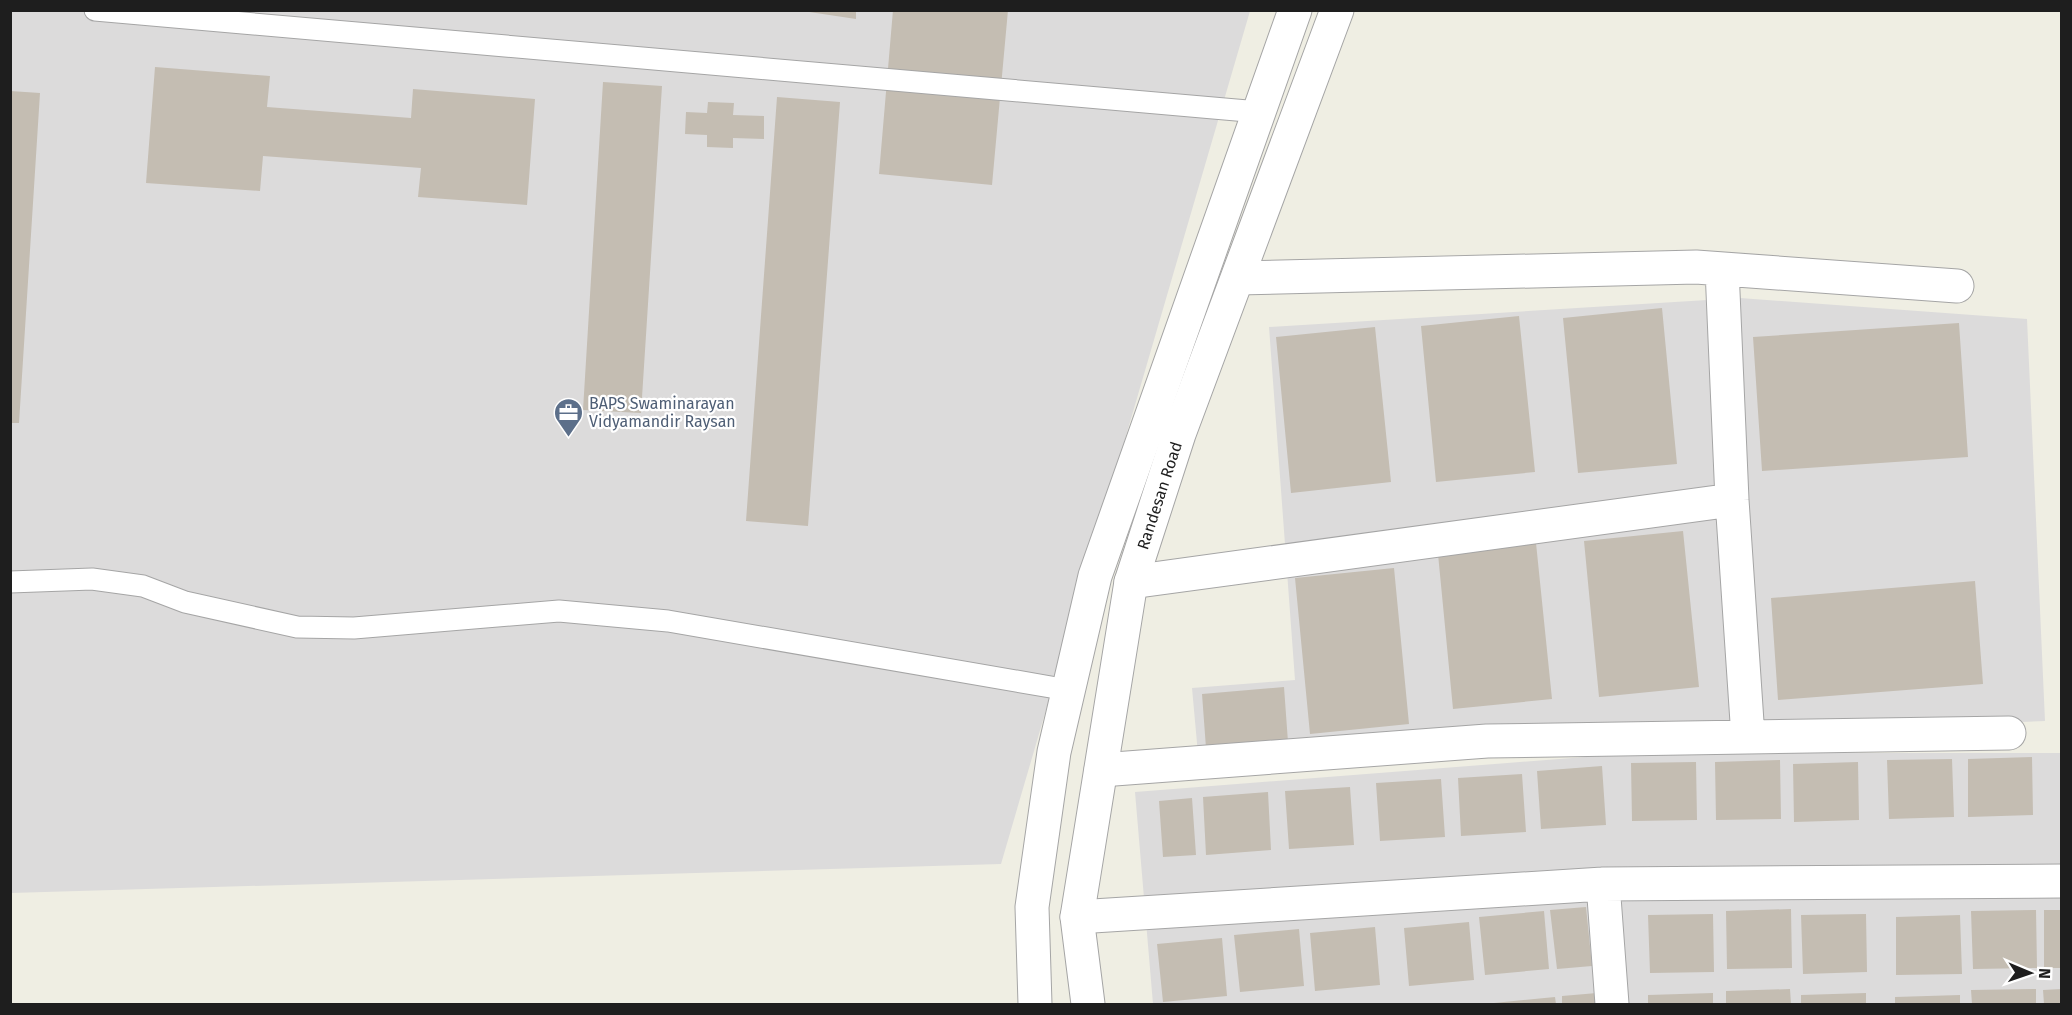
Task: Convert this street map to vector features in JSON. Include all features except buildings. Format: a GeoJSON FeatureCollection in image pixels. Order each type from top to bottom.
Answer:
{"type":"FeatureCollection","features":[{"type":"Feature","properties":{"kind":"street","name":"Randesan Road"},"geometry":{"type":"LineString","coordinates":[[1035,1005],[1032,907],[1054,752],[1095,576],[1294,10]]}},
{"type":"Feature","properties":{"kind":"street","name":"Randesan Road"},"geometry":{"type":"LineString","coordinates":[[1088,1005],[1077,917],[1131,582],[1179,434],[1337,10]]}},
{"type":"Feature","properties":{"kind":"street"},"geometry":{"type":"LineString","coordinates":[[1238,278],[1696,267],[1957,286]]}},
{"type":"Feature","properties":{"kind":"street"},"geometry":{"type":"LineString","coordinates":[[1722,269],[1732,500],[1748,737]]}},
{"type":"Feature","properties":{"kind":"street"},"geometry":{"type":"LineString","coordinates":[[1131,582],[1732,500]]}},
{"type":"Feature","properties":{"kind":"street"},"geometry":{"type":"LineString","coordinates":[[1101,770],[1487,741],[2009,733]]}},
{"type":"Feature","properties":{"kind":"street"},"geometry":{"type":"LineString","coordinates":[[1077,917],[1604,884],[2061,881]]}},
{"type":"Feature","properties":{"kind":"street"},"geometry":{"type":"LineString","coordinates":[[1604,884],[1612,1005]]}},
{"type":"Feature","properties":{"kind":"lane"},"geometry":{"type":"LineString","coordinates":[[95,10],[1259,112]]}},
{"type":"Feature","properties":{"kind":"lane"},"geometry":{"type":"LineString","coordinates":[[16,581],[92,579],[142,586],[185,602],[297,627],[354,628],[559,611],[607,613],[668,621],[1068,690]]}},
{"type":"Feature","properties":{"kind":"shaded area","name":"BAPS Swaminarayan Vidyamandir Raysan"},"geometry":{"type":"Polygon","coordinates":[[[10,11],[1250,11],[1001,864],[11,893],[10,11]]]}},
{"type":"Feature","properties":{"kind":"shaded area"},"geometry":{"type":"Polygon","coordinates":[[[1740,298],[2027,319],[2045,721],[1198,754],[1192,688],[1295,680],[1269,327],[1740,298]]]}},
{"type":"Feature","properties":{"kind":"shaded area"},"geometry":{"type":"Polygon","coordinates":[[[1636,753],[2061,753],[2061,1004],[1153,1004],[1135,792],[1636,753]]]}},
{"type":"Feature","properties":{"kind":"place","name":"BAPS Swaminarayan Vidyamandir Raysan"},"geometry":{"type":"Point","coordinates":[568,438]}}]}
